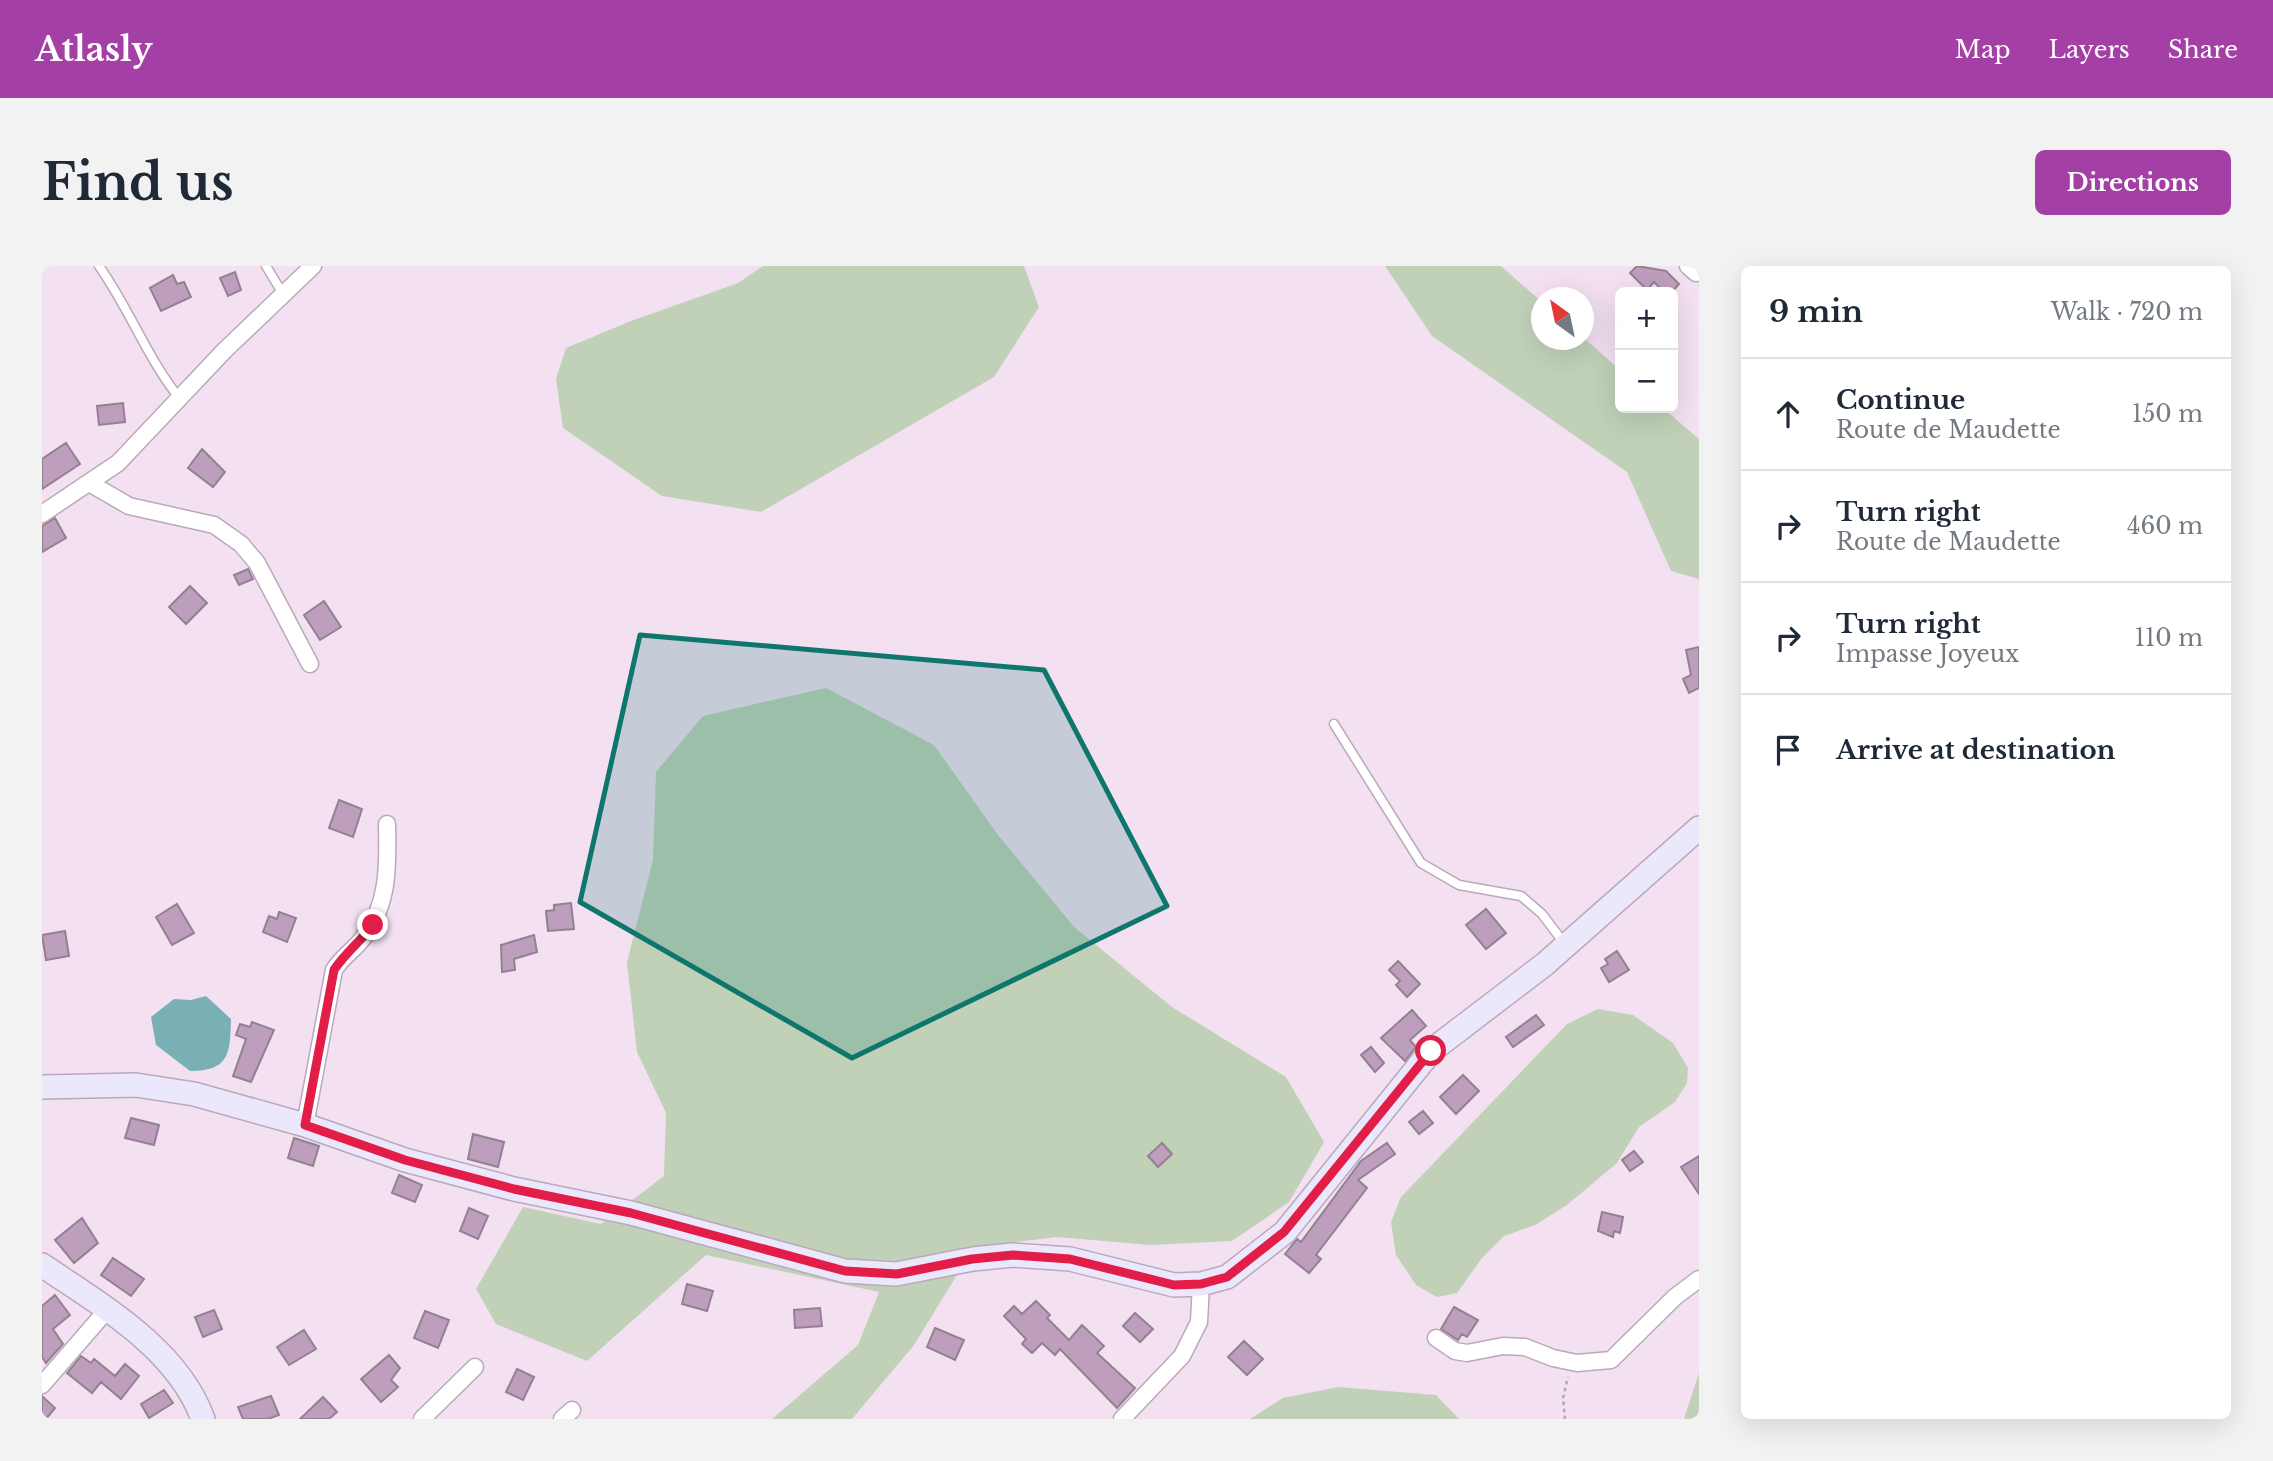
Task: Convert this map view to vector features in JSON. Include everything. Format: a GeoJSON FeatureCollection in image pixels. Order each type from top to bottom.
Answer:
{"type":"FeatureCollection","features":[{"type":"Feature","properties":{"kind":"street"},"geometry":{"type":"LineString","coordinates":[[42,514],[92,484],[118,463],[225,350],[284,297],[313,266]]}},
{"type":"Feature","properties":{"kind":"street"},"geometry":{"type":"LineString","coordinates":[[92,484],[129,506],[214,525],[241,544],[257,563],[310,664]]}},
{"type":"Feature","properties":{"kind":"street"},"geometry":{"type":"LineString","coordinates":[[305,1125],[334,970],[343,955],[366,934],[383,904],[388,863],[387,824]]}},
{"type":"Feature","properties":{"kind":"street"},"geometry":{"type":"LineString","coordinates":[[42,1087],[136,1085],[194,1094],[305,1125],[405,1160],[514,1189],[631,1213],[845,1271],[897,1274],[972,1259],[1013,1255],[1070,1259],[1174,1285],[1201,1284],[1227,1277],[1284,1232],[1431,1051],[1566,945],[1699,828]]}},
{"type":"Feature","properties":{"kind":"street"},"geometry":{"type":"LineString","coordinates":[[42,1265],[131,1327],[177,1371],[204,1419]]}},
{"type":"Feature","properties":{"kind":"street"},"geometry":{"type":"LineString","coordinates":[[1436,1338],[1455,1351],[1467,1353],[1503,1346],[1525,1347],[1553,1358],[1577,1363],[1611,1360],[1675,1297],[1699,1279]]}},
{"type":"Feature","properties":{"kind":"street"},"geometry":{"type":"LineString","coordinates":[[1122,1419],[1182,1356],[1199,1322],[1201,1284]]}},
{"type":"Feature","properties":{"kind":"street"},"geometry":{"type":"LineString","coordinates":[[42,1385],[107,1310]]}},
{"type":"Feature","properties":{"kind":"street"},"geometry":{"type":"LineString","coordinates":[[422,1419],[475,1367]]}},
{"type":"Feature","properties":{"kind":"lane"},"geometry":{"type":"LineString","coordinates":[[99,266],[112,284],[157,370],[180,399]]}},
{"type":"Feature","properties":{"kind":"lane"},"geometry":{"type":"LineString","coordinates":[[266,266],[284,297]]}},
{"type":"Feature","properties":{"kind":"lane"},"geometry":{"type":"LineString","coordinates":[[1334,724],[1421,863],[1459,885],[1521,896],[1542,914],[1566,945]]}},
{"type":"Feature","properties":{"kind":"path"},"geometry":{"type":"LineString","coordinates":[[1565,1419],[1563,1398],[1567,1379],[1577,1363]]}},
{"type":"Feature","properties":{"kind":"highlighted area"},"geometry":{"type":"Polygon","coordinates":[[[640,635],[1044,670],[1167,906],[852,1058],[580,902],[640,635]]]}},
{"type":"Feature","properties":{"kind":"green space"},"geometry":{"type":"Polygon","coordinates":[[[763,266],[1024,266],[1039,307],[994,377],[761,512],[662,496],[563,428],[556,379],[566,348],[631,321],[738,283],[763,266]]]}},
{"type":"Feature","properties":{"kind":"green space"},"geometry":{"type":"Polygon","coordinates":[[[1385,266],[1501,266],[1531,292],[1531,350],[1594,350],[1594,347],[1615,366],[1615,413],[1669,413],[1699,439],[1699,579],[1671,571],[1627,472],[1432,336],[1385,266]]]}},
{"type":"Feature","properties":{"kind":"green space"},"geometry":{"type":"Polygon","coordinates":[[[826,688],[934,745],[998,835],[1074,927],[1172,1007],[1286,1077],[1324,1142],[1289,1202],[1232,1241],[1150,1245],[1057,1237],[974,1247],[914,1345],[852,1419],[772,1419],[858,1345],[879,1292],[706,1255],[587,1361],[496,1324],[476,1289],[523,1207],[601,1224],[664,1176],[666,1113],[637,1052],[627,962],[653,860],[656,772],[703,716],[826,688]]]}},
{"type":"Feature","properties":{"kind":"green space"},"geometry":{"type":"Polygon","coordinates":[[[1598,1009],[1633,1015],[1673,1043],[1688,1068],[1687,1083],[1675,1102],[1639,1127],[1617,1163],[1567,1205],[1535,1225],[1504,1236],[1482,1258],[1457,1293],[1437,1297],[1416,1285],[1396,1255],[1391,1222],[1401,1197],[1567,1024],[1598,1009]]]}},
{"type":"Feature","properties":{"kind":"green space"},"geometry":{"type":"Polygon","coordinates":[[[1699,1373],[1699,1419],[1684,1419],[1699,1373]]]}},
{"type":"Feature","properties":{"kind":"green space"},"geometry":{"type":"Polygon","coordinates":[[[1338,1387],[1436,1395],[1459,1419],[1250,1419],[1283,1398],[1338,1387]]]}},
{"type":"Feature","properties":{"kind":"water"},"geometry":{"type":"Polygon","coordinates":[[[206,996],[231,1019],[230,1041],[225,1058],[220,1064],[213,1068],[190,1071],[156,1045],[151,1017],[174,999],[191,1000],[206,996]]]}},
{"type":"Feature","properties":{"kind":"building"},"geometry":{"type":"Polygon","coordinates":[[[1637,266],[1666,271],[1679,284],[1676,287],[1659,287],[1654,282],[1650,287],[1644,287],[1630,273],[1637,266]]]}},
{"type":"Feature","properties":{"kind":"building"},"geometry":{"type":"Polygon","coordinates":[[[235,272],[241,290],[228,296],[220,278],[235,272]]]}},
{"type":"Feature","properties":{"kind":"building"},"geometry":{"type":"Polygon","coordinates":[[[173,275],[177,284],[184,282],[191,297],[161,311],[150,288],[173,275]]]}},
{"type":"Feature","properties":{"kind":"building"},"geometry":{"type":"Polygon","coordinates":[[[123,403],[125,422],[99,425],[97,406],[123,403]]]}},
{"type":"Feature","properties":{"kind":"building"},"geometry":{"type":"Polygon","coordinates":[[[66,443],[80,464],[42,489],[42,459],[66,443]]]}},
{"type":"Feature","properties":{"kind":"building"},"geometry":{"type":"Polygon","coordinates":[[[202,449],[225,472],[213,487],[188,468],[202,449]]]}},
{"type":"Feature","properties":{"kind":"building"},"geometry":{"type":"Polygon","coordinates":[[[55,518],[66,538],[42,552],[42,526],[55,518]]]}},
{"type":"Feature","properties":{"kind":"building"},"geometry":{"type":"Polygon","coordinates":[[[248,569],[253,579],[239,585],[234,575],[248,569]]]}},
{"type":"Feature","properties":{"kind":"building"},"geometry":{"type":"Polygon","coordinates":[[[190,586],[207,603],[186,624],[169,607],[190,586]]]}},
{"type":"Feature","properties":{"kind":"building"},"geometry":{"type":"Polygon","coordinates":[[[324,601],[341,627],[320,640],[304,615],[324,601]]]}},
{"type":"Feature","properties":{"kind":"building"},"geometry":{"type":"Polygon","coordinates":[[[1699,647],[1699,688],[1689,693],[1683,679],[1691,675],[1686,650],[1699,647]]]}},
{"type":"Feature","properties":{"kind":"building"},"geometry":{"type":"Polygon","coordinates":[[[339,800],[362,809],[353,837],[329,828],[339,800]]]}},
{"type":"Feature","properties":{"kind":"building"},"geometry":{"type":"Polygon","coordinates":[[[571,903],[574,929],[548,931],[546,911],[554,910],[554,905],[571,903]]]}},
{"type":"Feature","properties":{"kind":"building"},"geometry":{"type":"Polygon","coordinates":[[[177,904],[194,933],[172,945],[156,917],[177,904]]]}},
{"type":"Feature","properties":{"kind":"building"},"geometry":{"type":"Polygon","coordinates":[[[1486,909],[1506,933],[1486,949],[1466,925],[1486,909]]]}},
{"type":"Feature","properties":{"kind":"building"},"geometry":{"type":"Polygon","coordinates":[[[279,912],[296,918],[287,942],[263,932],[269,916],[277,919],[279,912]]]}},
{"type":"Feature","properties":{"kind":"building"},"geometry":{"type":"Polygon","coordinates":[[[65,931],[69,956],[46,960],[42,935],[65,931]]]}},
{"type":"Feature","properties":{"kind":"building"},"geometry":{"type":"Polygon","coordinates":[[[534,935],[537,952],[514,959],[515,970],[502,972],[501,945],[534,935]]]}},
{"type":"Feature","properties":{"kind":"building"},"geometry":{"type":"Polygon","coordinates":[[[1617,951],[1629,970],[1609,982],[1601,968],[1608,964],[1605,959],[1617,951]]]}},
{"type":"Feature","properties":{"kind":"building"},"geometry":{"type":"Polygon","coordinates":[[[1398,961],[1420,984],[1407,997],[1396,985],[1400,981],[1389,970],[1398,961]]]}},
{"type":"Feature","properties":{"kind":"building"},"geometry":{"type":"Polygon","coordinates":[[[1412,1010],[1426,1026],[1410,1040],[1416,1047],[1405,1061],[1381,1038],[1412,1010]]]}},
{"type":"Feature","properties":{"kind":"building"},"geometry":{"type":"Polygon","coordinates":[[[1536,1015],[1544,1025],[1513,1047],[1506,1037],[1536,1015]]]}},
{"type":"Feature","properties":{"kind":"building"},"geometry":{"type":"Polygon","coordinates":[[[252,1022],[274,1030],[251,1082],[233,1076],[246,1039],[236,1035],[240,1024],[250,1027],[252,1022]]]}},
{"type":"Feature","properties":{"kind":"building"},"geometry":{"type":"Polygon","coordinates":[[[1371,1047],[1384,1063],[1375,1072],[1361,1055],[1371,1047]]]}},
{"type":"Feature","properties":{"kind":"building"},"geometry":{"type":"Polygon","coordinates":[[[1463,1075],[1479,1091],[1456,1114],[1440,1097],[1463,1075]]]}},
{"type":"Feature","properties":{"kind":"building"},"geometry":{"type":"Polygon","coordinates":[[[1423,1111],[1433,1123],[1419,1134],[1409,1122],[1423,1111]]]}},
{"type":"Feature","properties":{"kind":"building"},"geometry":{"type":"Polygon","coordinates":[[[131,1118],[159,1125],[154,1145],[125,1138],[131,1118]]]}},
{"type":"Feature","properties":{"kind":"building"},"geometry":{"type":"Polygon","coordinates":[[[473,1134],[504,1142],[498,1167],[468,1159],[473,1134]]]}},
{"type":"Feature","properties":{"kind":"building"},"geometry":{"type":"Polygon","coordinates":[[[294,1138],[319,1146],[313,1166],[288,1158],[294,1138]]]}},
{"type":"Feature","properties":{"kind":"building"},"geometry":{"type":"Polygon","coordinates":[[[1162,1143],[1172,1154],[1158,1167],[1148,1156],[1162,1143]]]}},
{"type":"Feature","properties":{"kind":"building"},"geometry":{"type":"Polygon","coordinates":[[[1387,1143],[1395,1154],[1358,1180],[1367,1188],[1316,1255],[1321,1259],[1309,1273],[1285,1254],[1297,1239],[1301,1242],[1361,1161],[1387,1143]]]}},
{"type":"Feature","properties":{"kind":"building"},"geometry":{"type":"Polygon","coordinates":[[[1634,1151],[1643,1162],[1630,1171],[1622,1160],[1634,1151]]]}},
{"type":"Feature","properties":{"kind":"building"},"geometry":{"type":"Polygon","coordinates":[[[1699,1156],[1699,1194],[1681,1167],[1699,1156]]]}},
{"type":"Feature","properties":{"kind":"building"},"geometry":{"type":"Polygon","coordinates":[[[399,1175],[422,1185],[415,1202],[392,1193],[399,1175]]]}},
{"type":"Feature","properties":{"kind":"building"},"geometry":{"type":"Polygon","coordinates":[[[469,1208],[488,1216],[478,1239],[460,1231],[469,1208]]]}},
{"type":"Feature","properties":{"kind":"building"},"geometry":{"type":"Polygon","coordinates":[[[1602,1212],[1623,1217],[1620,1233],[1614,1231],[1613,1237],[1598,1231],[1602,1212]]]}},
{"type":"Feature","properties":{"kind":"building"},"geometry":{"type":"Polygon","coordinates":[[[82,1218],[98,1243],[74,1263],[55,1240],[82,1218]]]}},
{"type":"Feature","properties":{"kind":"building"},"geometry":{"type":"Polygon","coordinates":[[[113,1258],[144,1279],[131,1296],[101,1275],[113,1258]]]}},
{"type":"Feature","properties":{"kind":"building"},"geometry":{"type":"Polygon","coordinates":[[[687,1284],[713,1291],[707,1311],[682,1304],[687,1284]]]}},
{"type":"Feature","properties":{"kind":"building"},"geometry":{"type":"Polygon","coordinates":[[[55,1295],[70,1315],[53,1329],[63,1344],[46,1363],[42,1357],[42,1306],[55,1295]]]}},
{"type":"Feature","properties":{"kind":"building"},"geometry":{"type":"Polygon","coordinates":[[[1036,1301],[1050,1315],[1047,1318],[1069,1340],[1082,1325],[1104,1346],[1097,1353],[1135,1388],[1117,1408],[1060,1349],[1055,1355],[1042,1343],[1032,1353],[1022,1344],[1026,1339],[1004,1316],[1014,1306],[1022,1314],[1036,1301]]]}},
{"type":"Feature","properties":{"kind":"building"},"geometry":{"type":"Polygon","coordinates":[[[1454,1307],[1478,1320],[1467,1337],[1462,1334],[1458,1340],[1441,1329],[1454,1307]]]}},
{"type":"Feature","properties":{"kind":"building"},"geometry":{"type":"Polygon","coordinates":[[[820,1308],[822,1326],[795,1328],[794,1310],[820,1308]]]}},
{"type":"Feature","properties":{"kind":"building"},"geometry":{"type":"Polygon","coordinates":[[[214,1310],[222,1329],[203,1337],[195,1317],[214,1310]]]}},
{"type":"Feature","properties":{"kind":"building"},"geometry":{"type":"Polygon","coordinates":[[[425,1311],[449,1320],[438,1348],[414,1338],[425,1311]]]}},
{"type":"Feature","properties":{"kind":"building"},"geometry":{"type":"Polygon","coordinates":[[[1135,1313],[1153,1329],[1140,1342],[1123,1326],[1135,1313]]]}},
{"type":"Feature","properties":{"kind":"building"},"geometry":{"type":"Polygon","coordinates":[[[935,1328],[964,1340],[955,1360],[927,1347],[935,1328]]]}},
{"type":"Feature","properties":{"kind":"building"},"geometry":{"type":"Polygon","coordinates":[[[304,1330],[316,1349],[289,1365],[277,1347],[304,1330]]]}},
{"type":"Feature","properties":{"kind":"building"},"geometry":{"type":"Polygon","coordinates":[[[1244,1341],[1263,1359],[1247,1375],[1228,1357],[1244,1341]]]}},
{"type":"Feature","properties":{"kind":"building"},"geometry":{"type":"Polygon","coordinates":[[[389,1355],[400,1368],[391,1380],[398,1387],[381,1402],[361,1379],[389,1355]]]}},
{"type":"Feature","properties":{"kind":"building"},"geometry":{"type":"Polygon","coordinates":[[[81,1356],[91,1363],[94,1359],[115,1376],[125,1364],[139,1376],[121,1399],[101,1382],[92,1393],[67,1373],[81,1356]]]}},
{"type":"Feature","properties":{"kind":"building"},"geometry":{"type":"Polygon","coordinates":[[[517,1369],[534,1377],[523,1400],[506,1392],[517,1369]]]}},
{"type":"Feature","properties":{"kind":"building"},"geometry":{"type":"Polygon","coordinates":[[[164,1390],[173,1403],[149,1418],[141,1404],[164,1390]]]}},
{"type":"Feature","properties":{"kind":"building"},"geometry":{"type":"Polygon","coordinates":[[[42,1396],[55,1408],[46,1419],[42,1419],[42,1396]]]}},
{"type":"Feature","properties":{"kind":"building"},"geometry":{"type":"Polygon","coordinates":[[[271,1396],[279,1415],[268,1419],[243,1419],[238,1407],[271,1396]]]}},
{"type":"Feature","properties":{"kind":"building"},"geometry":{"type":"Polygon","coordinates":[[[323,1397],[337,1412],[329,1419],[300,1419],[323,1397]]]}},
{"type":"Feature","properties":{"kind":"route"},"geometry":{"type":"LineString","coordinates":[[373,925],[359,943],[343,955],[334,970],[305,1125],[405,1160],[514,1189],[631,1213],[703,1235],[845,1271],[897,1274],[972,1259],[1013,1255],[1070,1259],[1174,1285],[1201,1284],[1227,1277],[1255,1258],[1284,1232],[1392,1095],[1431,1051]]}}]}
